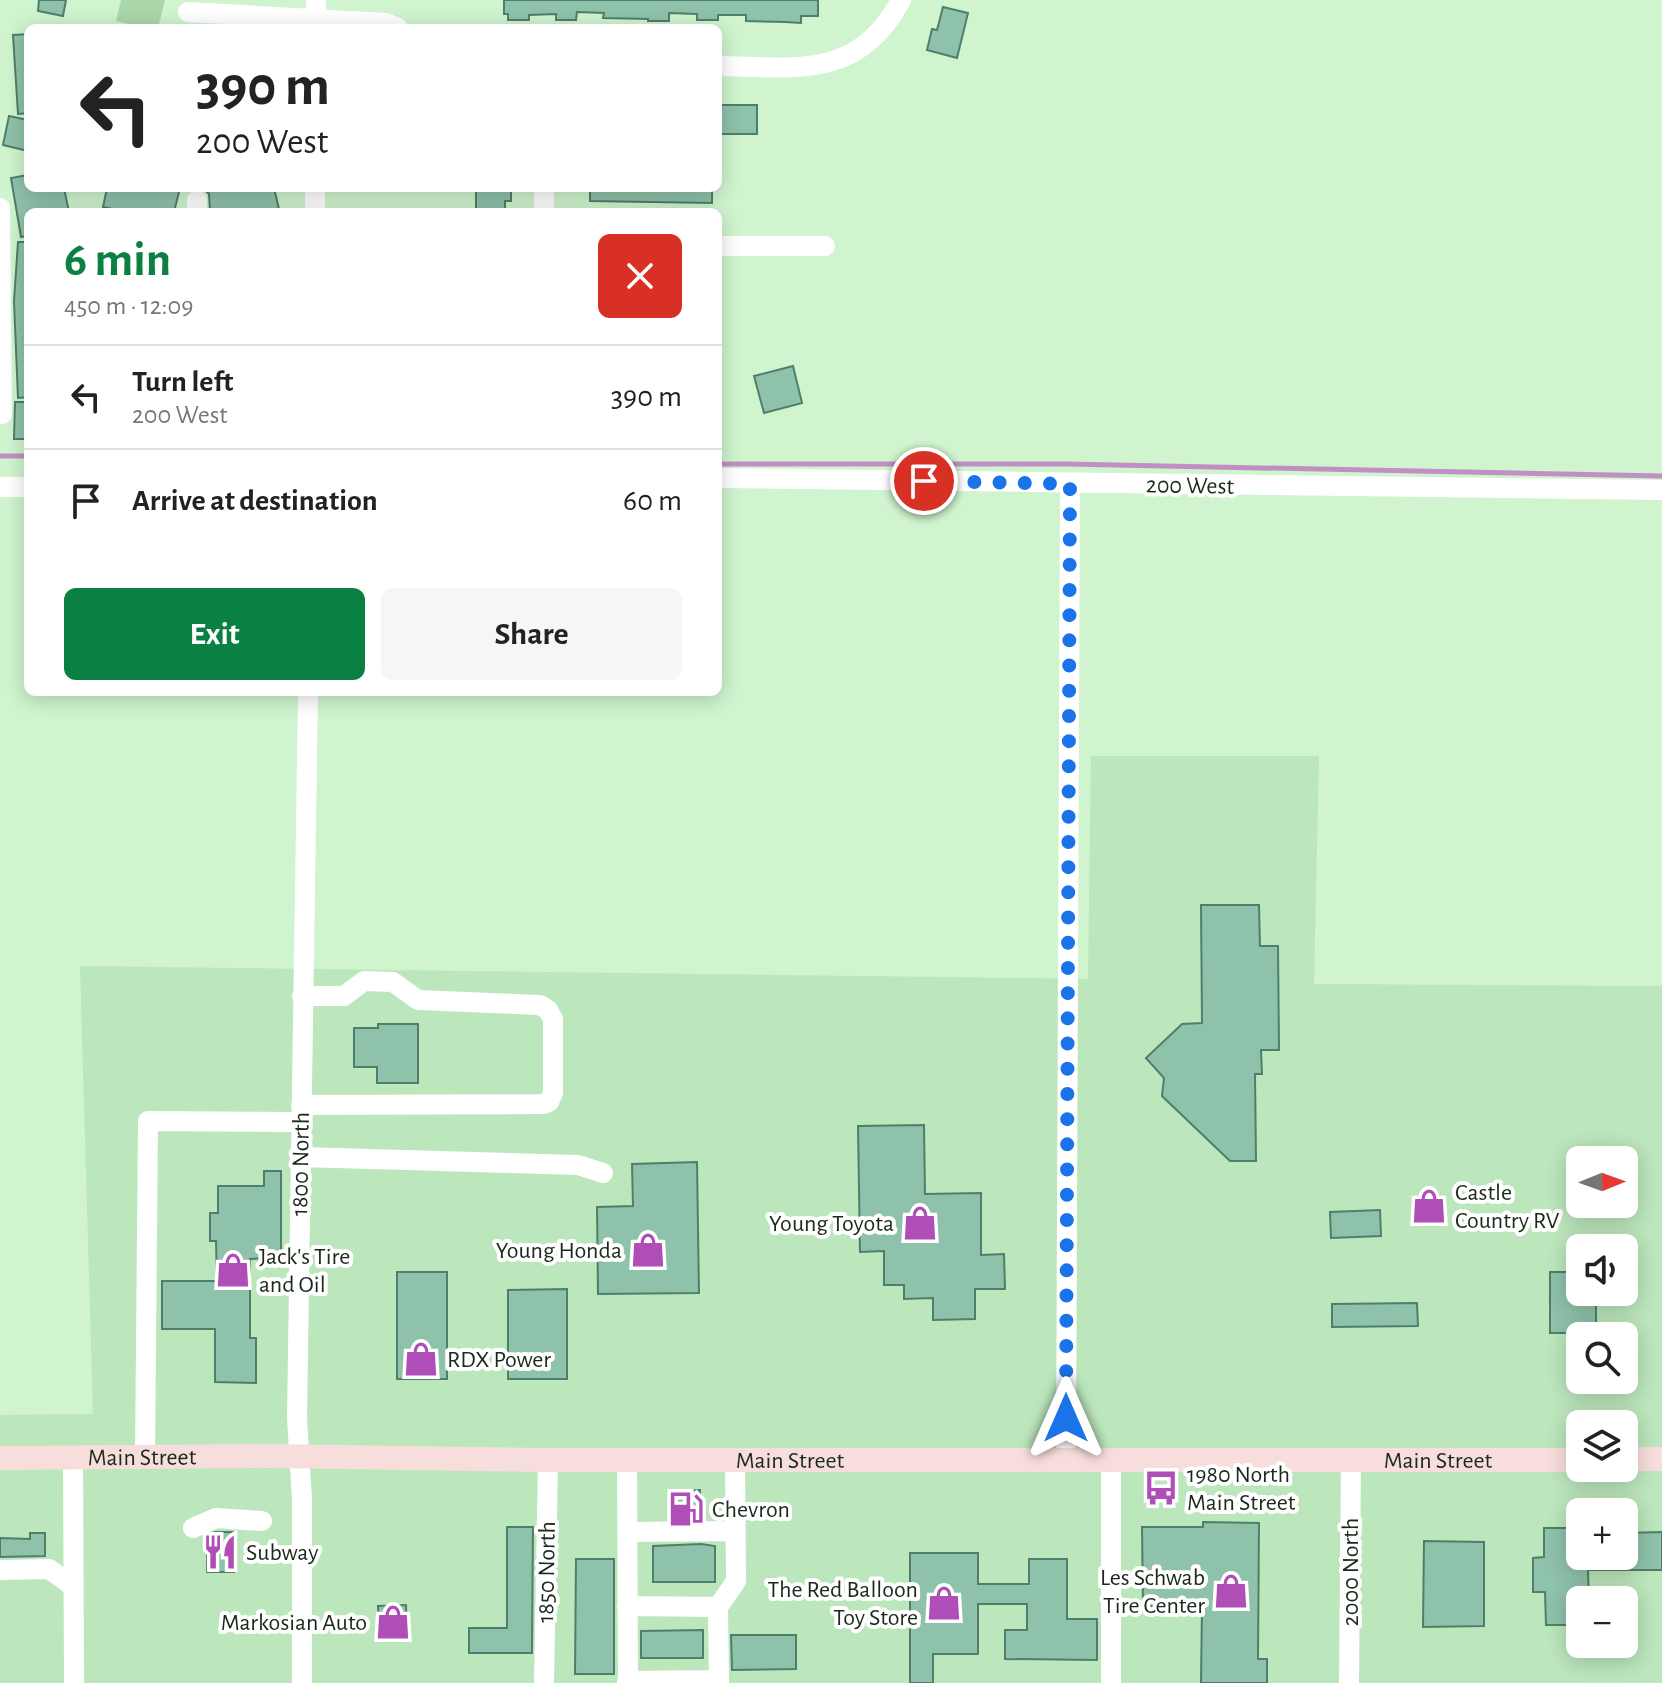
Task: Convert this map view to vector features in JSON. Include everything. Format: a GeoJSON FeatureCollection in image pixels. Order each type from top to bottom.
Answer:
{"type":"FeatureCollection","features":[{"type":"Feature","properties":{"kind":"main road","name":"Main Street"},"geometry":{"type":"LineString","coordinates":[[0,1458],[1566,1460]]}},
{"type":"Feature","properties":{"kind":"main road"},"geometry":{"type":"LineString","coordinates":[[1638,1459],[1662,1459]]}},
{"type":"Feature","properties":{"kind":"street"},"geometry":{"type":"LineString","coordinates":[[722,66],[815,67],[848,57],[875,37],[901,0]]}},
{"type":"Feature","properties":{"kind":"street"},"geometry":{"type":"LineString","coordinates":[[189,13],[316,15],[388,24]]}},
{"type":"Feature","properties":{"kind":"street"},"geometry":{"type":"LineString","coordinates":[[0,208],[2,414]]}},
{"type":"Feature","properties":{"kind":"street"},"geometry":{"type":"LineString","coordinates":[[722,246],[825,246]]}},
{"type":"Feature","properties":{"kind":"street","name":"200 West"},"geometry":{"type":"LineString","coordinates":[[722,478],[1662,490]]}},
{"type":"Feature","properties":{"kind":"street"},"geometry":{"type":"LineString","coordinates":[[1066,1460],[1070,484]]}},
{"type":"Feature","properties":{"kind":"street"},"geometry":{"type":"LineString","coordinates":[[0,487],[24,487]]}},
{"type":"Feature","properties":{"kind":"street","name":"1800 North"},"geometry":{"type":"LineString","coordinates":[[302,1683],[300,1157],[308,696]]}},
{"type":"Feature","properties":{"kind":"street"},"geometry":{"type":"LineString","coordinates":[[145,1456],[148,1121],[544,1104],[549,1102],[553,1093],[553,1019],[548,1010],[540,1005],[418,1000],[393,982],[364,981],[344,996],[302,996]]}},
{"type":"Feature","properties":{"kind":"street"},"geometry":{"type":"LineString","coordinates":[[300,1157],[578,1165],[603,1173]]}},
{"type":"Feature","properties":{"kind":"street"},"geometry":{"type":"LineString","coordinates":[[73,1458],[74,1683]]}},
{"type":"Feature","properties":{"kind":"street","name":"1850 North"},"geometry":{"type":"LineString","coordinates":[[544,1683],[548,1460]]}},
{"type":"Feature","properties":{"kind":"street"},"geometry":{"type":"LineString","coordinates":[[627,1460],[628,1682],[719,1681],[718,1607],[736,1581],[735,1460]]}},
{"type":"Feature","properties":{"kind":"street"},"geometry":{"type":"LineString","coordinates":[[1111,1461],[1111,1683]]}},
{"type":"Feature","properties":{"kind":"street","name":"2000 North"},"geometry":{"type":"LineString","coordinates":[[1349,1683],[1351,1461]]}},
{"type":"Feature","properties":{"kind":"street"},"geometry":{"type":"LineString","coordinates":[[193,1528],[216,1518],[262,1521]]}},
{"type":"Feature","properties":{"kind":"street"},"geometry":{"type":"LineString","coordinates":[[627,1532],[736,1531]]}},
{"type":"Feature","properties":{"kind":"street"},"geometry":{"type":"LineString","coordinates":[[0,1570],[49,1569],[73,1586]]}},
{"type":"Feature","properties":{"kind":"street"},"geometry":{"type":"LineString","coordinates":[[627,1606],[718,1607]]}},
{"type":"Feature","properties":{"kind":"shaded area"},"geometry":{"type":"Polygon","coordinates":[[[121,0],[165,0],[159,24],[116,21],[121,0]]]}},
{"type":"Feature","properties":{"kind":"shaded area"},"geometry":{"type":"Polygon","coordinates":[[[1091,756],[1319,756],[1314,984],[1662,986],[1662,1683],[0,1683],[0,1415],[93,1414],[80,966],[1088,979],[1091,756]]]}},
{"type":"Feature","properties":{"kind":"building"},"geometry":{"type":"Polygon","coordinates":[[[39,0],[66,0],[63,16],[38,11],[39,0]]]}},
{"type":"Feature","properties":{"kind":"building"},"geometry":{"type":"Polygon","coordinates":[[[504,0],[818,0],[818,16],[801,16],[801,23],[746,21],[746,15],[718,15],[718,20],[697,20],[697,14],[669,13],[669,21],[648,21],[603,18],[604,13],[577,12],[576,20],[556,20],[556,14],[529,15],[529,20],[508,20],[508,14],[504,14],[504,0]]]}},
{"type":"Feature","properties":{"kind":"building"},"geometry":{"type":"Polygon","coordinates":[[[943,7],[968,13],[957,58],[927,50],[932,29],[937,30],[943,7]]]}},
{"type":"Feature","properties":{"kind":"building"},"geometry":{"type":"Polygon","coordinates":[[[24,34],[24,113],[18,114],[13,35],[24,34]]]}},
{"type":"Feature","properties":{"kind":"building"},"geometry":{"type":"Polygon","coordinates":[[[722,105],[757,105],[757,134],[722,134],[722,105]]]}},
{"type":"Feature","properties":{"kind":"building"},"geometry":{"type":"Polygon","coordinates":[[[9,116],[24,119],[24,150],[3,145],[9,116]]]}},
{"type":"Feature","properties":{"kind":"building"},"geometry":{"type":"Polygon","coordinates":[[[24,176],[24,192],[65,192],[68,208],[24,208],[24,237],[21,237],[11,178],[24,176]]]}},
{"type":"Feature","properties":{"kind":"building"},"geometry":{"type":"Polygon","coordinates":[[[106,192],[179,192],[175,208],[103,207],[106,192]]]}},
{"type":"Feature","properties":{"kind":"building"},"geometry":{"type":"Polygon","coordinates":[[[207,192],[275,192],[279,208],[210,208],[207,192]]]}},
{"type":"Feature","properties":{"kind":"building"},"geometry":{"type":"Polygon","coordinates":[[[476,192],[511,192],[511,201],[505,201],[505,208],[476,208],[476,192]]]}},
{"type":"Feature","properties":{"kind":"building"},"geometry":{"type":"Polygon","coordinates":[[[590,192],[712,192],[712,203],[590,201],[590,192]]]}},
{"type":"Feature","properties":{"kind":"building"},"geometry":{"type":"Polygon","coordinates":[[[18,242],[24,242],[24,397],[18,398],[14,301],[18,242]]]}},
{"type":"Feature","properties":{"kind":"building"},"geometry":{"type":"Polygon","coordinates":[[[793,366],[802,403],[764,413],[754,376],[793,366]]]}},
{"type":"Feature","properties":{"kind":"building"},"geometry":{"type":"Polygon","coordinates":[[[15,402],[24,402],[24,439],[14,439],[15,402]]]}},
{"type":"Feature","properties":{"kind":"building"},"geometry":{"type":"Polygon","coordinates":[[[1201,905],[1259,905],[1260,946],[1278,946],[1279,1050],[1261,1050],[1262,1074],[1255,1074],[1256,1161],[1230,1161],[1162,1096],[1164,1078],[1146,1058],[1182,1024],[1202,1023],[1201,905]]]}},
{"type":"Feature","properties":{"kind":"building"},"geometry":{"type":"Polygon","coordinates":[[[378,1024],[418,1024],[418,1083],[377,1083],[377,1067],[354,1067],[354,1028],[378,1028],[378,1024]]]}},
{"type":"Feature","properties":{"kind":"building","name":"Young Toyota"},"geometry":{"type":"Polygon","coordinates":[[[924,1125],[925,1194],[981,1193],[981,1255],[1004,1254],[1005,1289],[975,1289],[975,1319],[933,1320],[933,1298],[904,1299],[904,1285],[884,1285],[884,1251],[860,1252],[858,1126],[924,1125]]]}},
{"type":"Feature","properties":{"kind":"building","name":"Young Honda"},"geometry":{"type":"Polygon","coordinates":[[[697,1162],[699,1293],[598,1294],[597,1207],[633,1206],[632,1164],[697,1162]]]}},
{"type":"Feature","properties":{"kind":"building","name":"Jack's Tire and Oil"},"geometry":{"type":"Polygon","coordinates":[[[264,1171],[281,1171],[281,1258],[250,1259],[250,1338],[256,1338],[256,1383],[215,1382],[215,1329],[162,1329],[162,1281],[217,1281],[216,1241],[210,1241],[210,1213],[218,1213],[218,1186],[264,1186],[264,1171]]]}},
{"type":"Feature","properties":{"kind":"building"},"geometry":{"type":"Polygon","coordinates":[[[1380,1210],[1381,1236],[1331,1238],[1330,1212],[1380,1210]]]}},
{"type":"Feature","properties":{"kind":"building"},"geometry":{"type":"Polygon","coordinates":[[[397,1272],[447,1272],[447,1379],[397,1379],[397,1272]]]}},
{"type":"Feature","properties":{"kind":"building"},"geometry":{"type":"Polygon","coordinates":[[[1550,1272],[1566,1272],[1566,1306],[1596,1306],[1596,1322],[1566,1322],[1566,1333],[1550,1333],[1550,1272]]]}},
{"type":"Feature","properties":{"kind":"building"},"geometry":{"type":"Polygon","coordinates":[[[567,1289],[567,1379],[508,1379],[508,1290],[567,1289]]]}},
{"type":"Feature","properties":{"kind":"building"},"geometry":{"type":"Polygon","coordinates":[[[1417,1303],[1418,1326],[1332,1327],[1332,1304],[1417,1303]]]}},
{"type":"Feature","properties":{"kind":"building","name":"Chevron"},"geometry":{"type":"Polygon","coordinates":[[[700,1490],[700,1518],[671,1519],[671,1491],[700,1490]]]}},
{"type":"Feature","properties":{"kind":"building","name":"Les Schwab Tire Center"},"geometry":{"type":"Polygon","coordinates":[[[1203,1522],[1259,1523],[1258,1659],[1267,1659],[1267,1683],[1201,1683],[1202,1606],[1143,1606],[1142,1527],[1203,1527],[1203,1522]]]}},
{"type":"Feature","properties":{"kind":"building"},"geometry":{"type":"Polygon","coordinates":[[[507,1527],[533,1527],[532,1653],[469,1653],[469,1628],[507,1628],[507,1527]]]}},
{"type":"Feature","properties":{"kind":"building"},"geometry":{"type":"Polygon","coordinates":[[[1544,1528],[1566,1528],[1566,1570],[1588,1570],[1589,1586],[1566,1586],[1566,1625],[1546,1625],[1545,1592],[1533,1592],[1533,1558],[1544,1557],[1544,1528]]]}},
{"type":"Feature","properties":{"kind":"building","name":"Subway"},"geometry":{"type":"Polygon","coordinates":[[[215,1532],[233,1532],[234,1572],[207,1572],[207,1536],[215,1532]]]}},
{"type":"Feature","properties":{"kind":"building"},"geometry":{"type":"Polygon","coordinates":[[[1662,1532],[1662,1570],[1638,1570],[1638,1533],[1662,1532]]]}},
{"type":"Feature","properties":{"kind":"building"},"geometry":{"type":"Polygon","coordinates":[[[30,1533],[45,1533],[45,1556],[0,1557],[0,1538],[30,1539],[30,1533]]]}},
{"type":"Feature","properties":{"kind":"building"},"geometry":{"type":"Polygon","coordinates":[[[1424,1541],[1484,1542],[1484,1626],[1423,1627],[1424,1541]]]}},
{"type":"Feature","properties":{"kind":"building"},"geometry":{"type":"Polygon","coordinates":[[[653,1546],[715,1546],[715,1582],[653,1582],[653,1546]]]}},
{"type":"Feature","properties":{"kind":"building"},"geometry":{"type":"Polygon","coordinates":[[[910,1553],[978,1553],[978,1584],[1029,1584],[1029,1559],[1067,1559],[1067,1619],[1097,1619],[1097,1660],[1005,1659],[1005,1630],[1027,1630],[1027,1604],[978,1604],[978,1654],[933,1654],[933,1683],[910,1683],[910,1553]]]}},
{"type":"Feature","properties":{"kind":"building"},"geometry":{"type":"Polygon","coordinates":[[[576,1559],[614,1559],[614,1674],[575,1674],[576,1559]]]}},
{"type":"Feature","properties":{"kind":"building","name":"Markosian Auto"},"geometry":{"type":"Polygon","coordinates":[[[406,1605],[407,1638],[379,1639],[378,1606],[406,1605]]]}},
{"type":"Feature","properties":{"kind":"building"},"geometry":{"type":"Polygon","coordinates":[[[703,1630],[703,1658],[641,1658],[641,1631],[703,1630]]]}},
{"type":"Feature","properties":{"kind":"building"},"geometry":{"type":"Polygon","coordinates":[[[731,1635],[796,1635],[796,1669],[732,1670],[731,1635]]]}},
{"type":"Feature","properties":{"kind":"waterway"},"geometry":{"type":"LineString","coordinates":[[0,456],[24,456]]}},
{"type":"Feature","properties":{"kind":"waterway"},"geometry":{"type":"LineString","coordinates":[[722,464],[1066,464],[1662,476]]}},
{"type":"Feature","properties":{"kind":"place","name":"Castle Country RV"},"geometry":{"type":"Point","coordinates":[1429,1206]}},
{"type":"Feature","properties":{"kind":"place","name":"Young Toyota"},"geometry":{"type":"Point","coordinates":[920,1223]}},
{"type":"Feature","properties":{"kind":"place","name":"Young Honda"},"geometry":{"type":"Point","coordinates":[648,1250]}},
{"type":"Feature","properties":{"kind":"place","name":"Jack's Tire and Oil"},"geometry":{"type":"Point","coordinates":[233,1270]}},
{"type":"Feature","properties":{"kind":"place","name":"RDX Power"},"geometry":{"type":"Point","coordinates":[421,1359]}},
{"type":"Feature","properties":{"kind":"place","name":"1980 North Main Street"},"geometry":{"type":"Point","coordinates":[1161,1488]}},
{"type":"Feature","properties":{"kind":"place","name":"Chevron"},"geometry":{"type":"Point","coordinates":[686,1509]}},
{"type":"Feature","properties":{"kind":"place","name":"Subway"},"geometry":{"type":"Point","coordinates":[220,1552]}},
{"type":"Feature","properties":{"kind":"place","name":"Les Schwab Tire Center"},"geometry":{"type":"Point","coordinates":[1231,1591]}},
{"type":"Feature","properties":{"kind":"place","name":"The Red Balloon Toy Store"},"geometry":{"type":"Point","coordinates":[944,1603]}},
{"type":"Feature","properties":{"kind":"place","name":"Markosian Auto"},"geometry":{"type":"Point","coordinates":[393,1622]}},
{"type":"Feature","properties":{"kind":"route"},"geometry":{"type":"LineString","coordinates":[[924,481],[1070,484],[1066,1418]]}}]}
